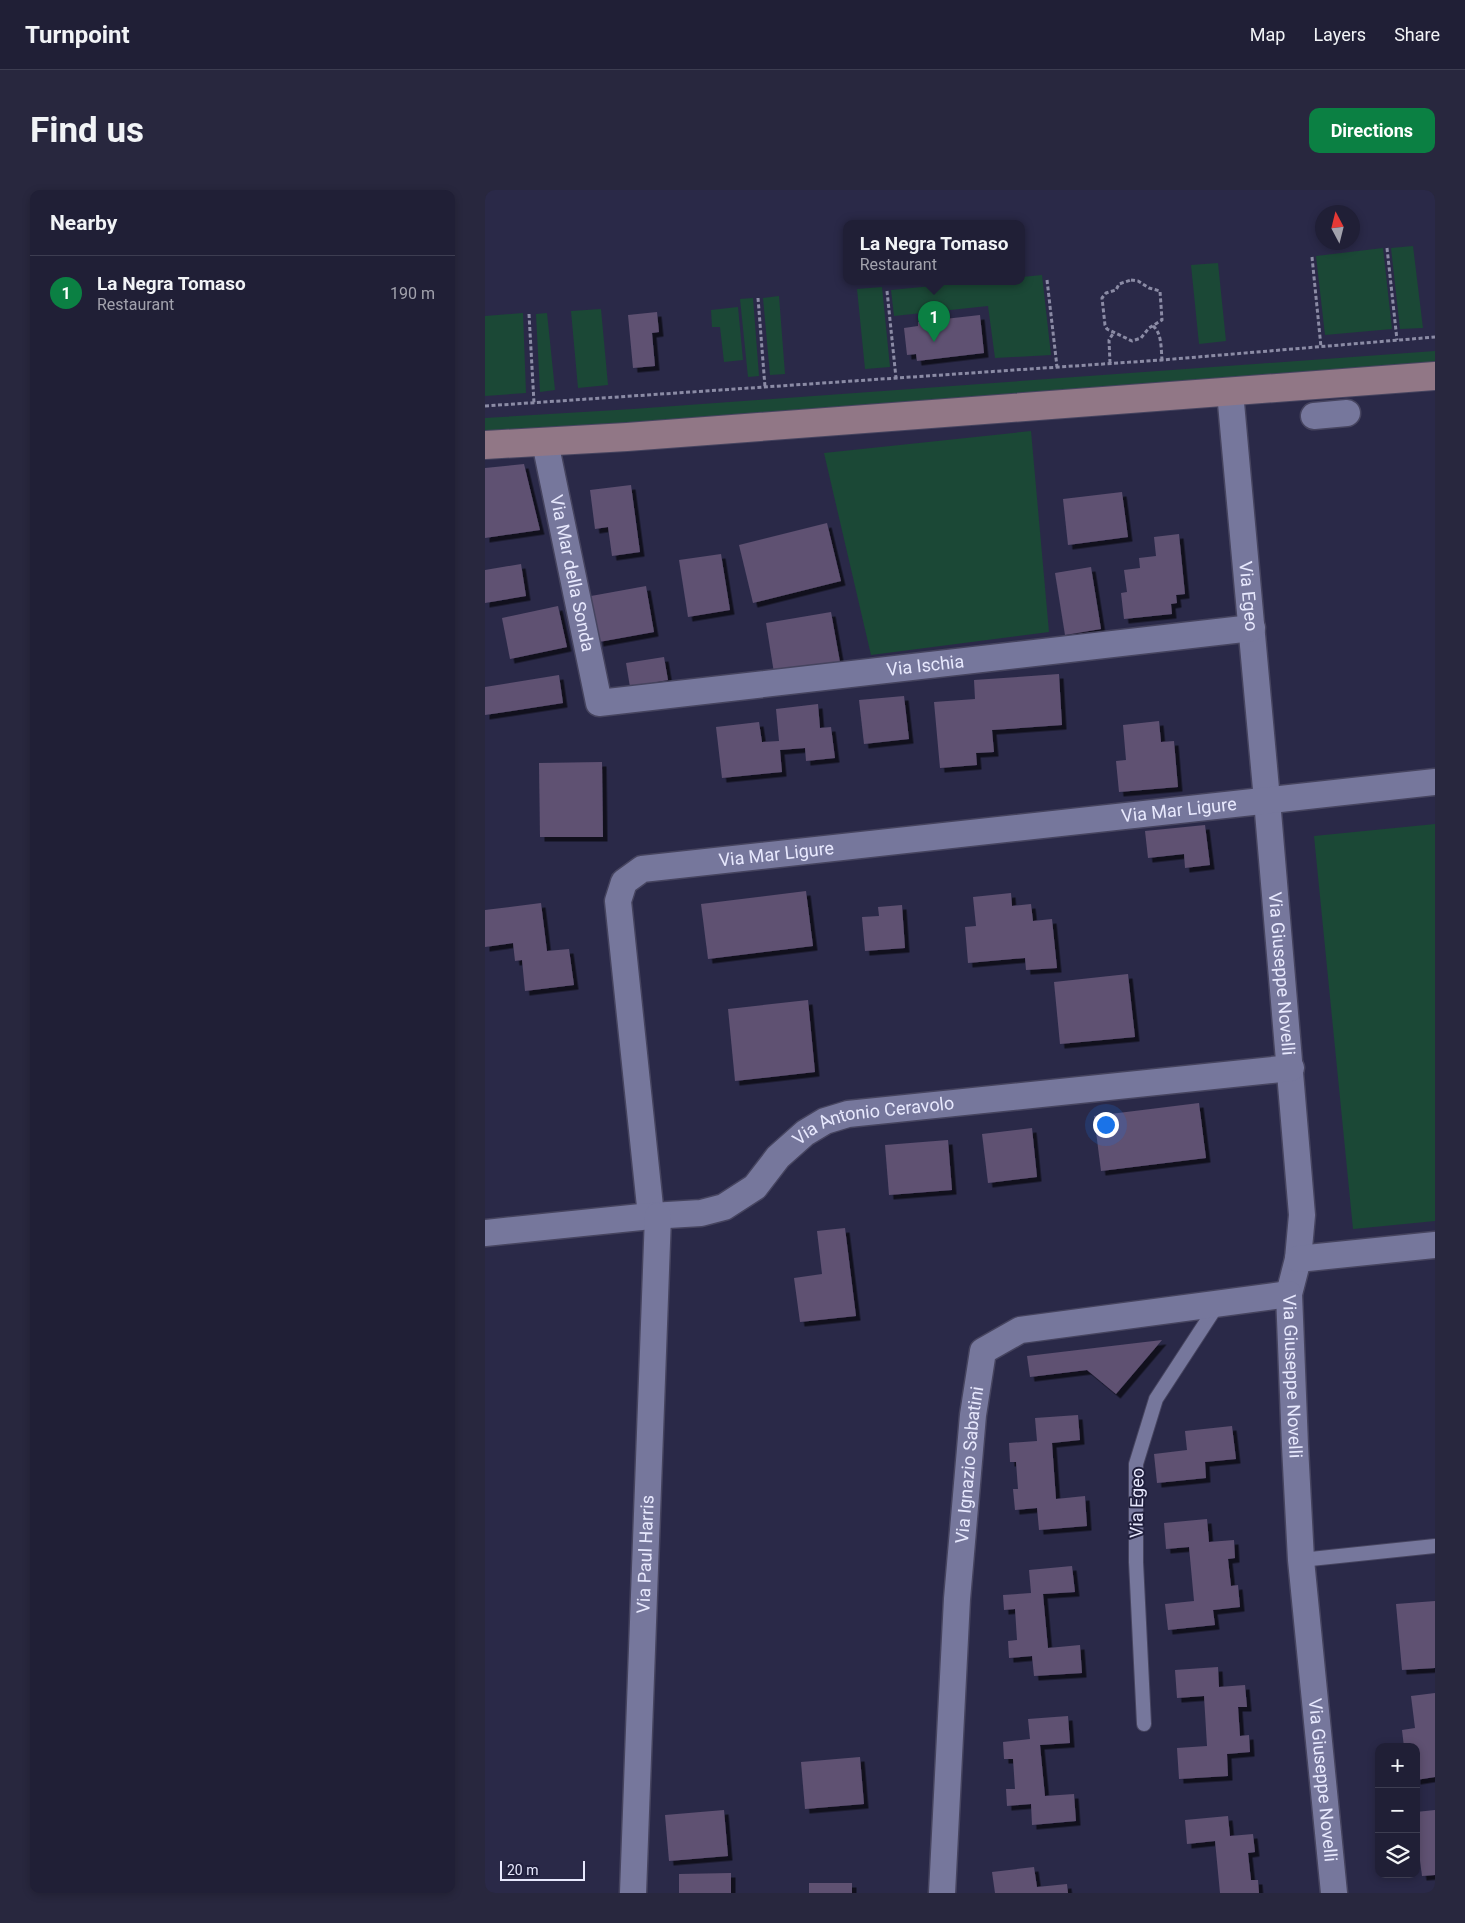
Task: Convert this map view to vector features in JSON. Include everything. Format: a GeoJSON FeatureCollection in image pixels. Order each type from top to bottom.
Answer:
{"type":"FeatureCollection","features":[{"type":"Feature","properties":{"kind":"street"},"geometry":{"type":"LineString","coordinates":[[485,445],[1435,376]]}},
{"type":"Feature","properties":{"kind":"street","name":"Via Egeo"},"geometry":{"type":"LineString","coordinates":[[1230,392],[1267,800]]}},
{"type":"Feature","properties":{"kind":"street"},"geometry":{"type":"LineString","coordinates":[[1314,416],[1347,413]]}},
{"type":"Feature","properties":{"kind":"street","name":"Via Mar della Sonda"},"geometry":{"type":"LineString","coordinates":[[545,442],[599,703]]}},
{"type":"Feature","properties":{"kind":"street","name":"Via Ischia"},"geometry":{"type":"LineString","coordinates":[[599,703],[1252,628]]}},
{"type":"Feature","properties":{"kind":"street","name":"Via Mar Ligure"},"geometry":{"type":"LineString","coordinates":[[655,1216],[618,901],[623,882],[642,869],[1435,782]]}},
{"type":"Feature","properties":{"kind":"street","name":"Via Giuseppe Novelli"},"geometry":{"type":"LineString","coordinates":[[1267,800],[1302,1215],[1298,1259],[1289,1294],[1301,1560],[1334,1893]]}},
{"type":"Feature","properties":{"kind":"street","name":"Via Antonio Ceravolo"},"geometry":{"type":"LineString","coordinates":[[485,1233],[701,1213],[724,1207],[755,1187],[778,1157],[805,1132],[825,1121],[848,1114],[1291,1068]]}},
{"type":"Feature","properties":{"kind":"street","name":"Via Paul Harris"},"geometry":{"type":"LineString","coordinates":[[633,1893],[655,1216]]}},
{"type":"Feature","properties":{"kind":"street"},"geometry":{"type":"LineString","coordinates":[[1298,1259],[1435,1245]]}},
{"type":"Feature","properties":{"kind":"street","name":"Via Ignazio Sabatini"},"geometry":{"type":"LineString","coordinates":[[942,1893],[957,1599],[973,1416],[983,1351],[1020,1330],[1289,1294]]}},
{"type":"Feature","properties":{"kind":"lane","name":"Via Egeo"},"geometry":{"type":"LineString","coordinates":[[1144,1724],[1136,1562],[1136,1464],[1156,1399],[1218,1304]]}},
{"type":"Feature","properties":{"kind":"lane"},"geometry":{"type":"LineString","coordinates":[[1301,1560],[1435,1546]]}},
{"type":"Feature","properties":{"kind":"path"},"geometry":{"type":"LineString","coordinates":[[1387,248],[1397,340]]}},
{"type":"Feature","properties":{"kind":"path"},"geometry":{"type":"LineString","coordinates":[[1312,257],[1321,347]]}},
{"type":"Feature","properties":{"kind":"path"},"geometry":{"type":"LineString","coordinates":[[1047,280],[1057,367]]}},
{"type":"Feature","properties":{"kind":"path"},"geometry":{"type":"LineString","coordinates":[[1125,281],[1138,281],[1149,288],[1160,291],[1162,320],[1141,338],[1132,341],[1115,332],[1107,329],[1105,325],[1102,298],[1106,293],[1116,290],[1119,284],[1125,281]]}},
{"type":"Feature","properties":{"kind":"path"},"geometry":{"type":"LineString","coordinates":[[887,291],[896,378]]}},
{"type":"Feature","properties":{"kind":"path"},"geometry":{"type":"LineString","coordinates":[[758,298],[765,387]]}},
{"type":"Feature","properties":{"kind":"path"},"geometry":{"type":"LineString","coordinates":[[529,314],[534,404]]}},
{"type":"Feature","properties":{"kind":"path"},"geometry":{"type":"LineString","coordinates":[[1153,326],[1157,328],[1162,360]]}},
{"type":"Feature","properties":{"kind":"path"},"geometry":{"type":"LineString","coordinates":[[1110,363],[1109,340],[1115,332]]}},
{"type":"Feature","properties":{"kind":"path"},"geometry":{"type":"LineString","coordinates":[[485,406],[1162,360],[1435,337]]}},
{"type":"Feature","properties":{"kind":"green space"},"geometry":{"type":"Polygon","coordinates":[[[1413,246],[1423,328],[1400,329],[1391,248],[1413,246]]]}},
{"type":"Feature","properties":{"kind":"green space"},"geometry":{"type":"Polygon","coordinates":[[[1383,248],[1392,329],[1325,335],[1316,256],[1383,248]]]}},
{"type":"Feature","properties":{"kind":"green space"},"geometry":{"type":"Polygon","coordinates":[[[1218,263],[1226,341],[1199,344],[1191,265],[1218,263]]]}},
{"type":"Feature","properties":{"kind":"green space"},"geometry":{"type":"Polygon","coordinates":[[[1042,275],[1051,355],[995,358],[988,306],[894,316],[891,290],[942,285],[1025,285],[1025,277],[1042,275]]]}},
{"type":"Feature","properties":{"kind":"green space"},"geometry":{"type":"Polygon","coordinates":[[[882,287],[890,367],[865,369],[857,289],[882,287]]]}},
{"type":"Feature","properties":{"kind":"green space"},"geometry":{"type":"Polygon","coordinates":[[[779,296],[785,374],[770,375],[763,298],[779,296]]]}},
{"type":"Feature","properties":{"kind":"green space"},"geometry":{"type":"Polygon","coordinates":[[[753,298],[759,376],[748,377],[740,299],[753,298]]]}},
{"type":"Feature","properties":{"kind":"green space"},"geometry":{"type":"Polygon","coordinates":[[[738,307],[743,360],[724,362],[720,327],[712,327],[711,310],[738,307]]]}},
{"type":"Feature","properties":{"kind":"green space"},"geometry":{"type":"Polygon","coordinates":[[[601,309],[608,385],[578,388],[571,311],[601,309]]]}},
{"type":"Feature","properties":{"kind":"green space"},"geometry":{"type":"Polygon","coordinates":[[[523,313],[526,393],[485,396],[485,316],[523,313]]]}},
{"type":"Feature","properties":{"kind":"green space"},"geometry":{"type":"Polygon","coordinates":[[[547,313],[555,390],[540,392],[536,314],[547,313]]]}},
{"type":"Feature","properties":{"kind":"green space"},"geometry":{"type":"Polygon","coordinates":[[[1435,351],[1435,365],[927,404],[485,432],[485,418],[1435,351]]]}},
{"type":"Feature","properties":{"kind":"green space"},"geometry":{"type":"Polygon","coordinates":[[[1031,431],[1049,632],[871,655],[824,453],[1031,431]]]}},
{"type":"Feature","properties":{"kind":"green space"},"geometry":{"type":"Polygon","coordinates":[[[1435,824],[1435,1221],[1353,1229],[1314,836],[1435,824]]]}},
{"type":"Feature","properties":{"kind":"building"},"geometry":{"type":"Polygon","coordinates":[[[657,312],[659,332],[652,333],[655,366],[633,368],[628,315],[657,312]]]}},
{"type":"Feature","properties":{"kind":"building"},"geometry":{"type":"Polygon","coordinates":[[[980,315],[984,353],[917,361],[916,354],[907,355],[904,328],[918,326],[918,322],[980,315]]]}},
{"type":"Feature","properties":{"kind":"building"},"geometry":{"type":"Polygon","coordinates":[[[524,464],[540,530],[485,538],[485,468],[524,464]]]}},
{"type":"Feature","properties":{"kind":"building"},"geometry":{"type":"Polygon","coordinates":[[[631,485],[640,552],[612,556],[608,527],[595,529],[590,490],[631,485]]]}},
{"type":"Feature","properties":{"kind":"building"},"geometry":{"type":"Polygon","coordinates":[[[1122,492],[1128,537],[1068,545],[1063,499],[1122,492]]]}},
{"type":"Feature","properties":{"kind":"building"},"geometry":{"type":"Polygon","coordinates":[[[827,523],[841,581],[753,603],[739,545],[827,523]]]}},
{"type":"Feature","properties":{"kind":"building"},"geometry":{"type":"Polygon","coordinates":[[[1179,534],[1185,594],[1176,595],[1177,603],[1171,604],[1172,614],[1124,619],[1121,593],[1127,592],[1124,570],[1140,568],[1139,558],[1156,556],[1154,537],[1179,534]]]}},
{"type":"Feature","properties":{"kind":"building"},"geometry":{"type":"Polygon","coordinates":[[[721,554],[730,610],[688,617],[679,560],[721,554]]]}},
{"type":"Feature","properties":{"kind":"building"},"geometry":{"type":"Polygon","coordinates":[[[521,564],[526,596],[485,603],[485,570],[521,564]]]}},
{"type":"Feature","properties":{"kind":"building"},"geometry":{"type":"Polygon","coordinates":[[[1091,567],[1101,629],[1065,635],[1055,573],[1091,567]]]}},
{"type":"Feature","properties":{"kind":"building"},"geometry":{"type":"Polygon","coordinates":[[[646,586],[654,632],[599,642],[591,596],[646,586]]]}},
{"type":"Feature","properties":{"kind":"building"},"geometry":{"type":"Polygon","coordinates":[[[558,606],[567,647],[510,659],[502,618],[558,606]]]}},
{"type":"Feature","properties":{"kind":"building"},"geometry":{"type":"Polygon","coordinates":[[[831,612],[840,662],[774,673],[766,623],[831,612]]]}},
{"type":"Feature","properties":{"kind":"building"},"geometry":{"type":"Polygon","coordinates":[[[664,657],[668,680],[630,687],[626,663],[664,657]]]}},
{"type":"Feature","properties":{"kind":"building"},"geometry":{"type":"Polygon","coordinates":[[[1059,674],[1062,725],[992,730],[994,752],[976,753],[977,765],[940,768],[934,702],[975,699],[974,680],[1059,674]]]}},
{"type":"Feature","properties":{"kind":"building"},"geometry":{"type":"Polygon","coordinates":[[[559,675],[563,703],[485,715],[485,687],[559,675]]]}},
{"type":"Feature","properties":{"kind":"building"},"geometry":{"type":"Polygon","coordinates":[[[904,696],[909,739],[864,744],[859,700],[904,696]]]}},
{"type":"Feature","properties":{"kind":"building"},"geometry":{"type":"Polygon","coordinates":[[[818,704],[820,728],[831,727],[835,758],[806,761],[805,748],[780,750],[782,772],[722,778],[716,727],[759,722],[762,742],[779,741],[776,709],[818,704]]]}},
{"type":"Feature","properties":{"kind":"building"},"geometry":{"type":"Polygon","coordinates":[[[1159,721],[1161,742],[1174,741],[1178,787],[1119,792],[1116,761],[1126,760],[1123,725],[1159,721]]]}},
{"type":"Feature","properties":{"kind":"building"},"geometry":{"type":"Polygon","coordinates":[[[602,762],[603,837],[540,837],[539,763],[602,762]]]}},
{"type":"Feature","properties":{"kind":"building"},"geometry":{"type":"Polygon","coordinates":[[[1205,825],[1210,865],[1185,868],[1184,854],[1148,858],[1145,831],[1205,825]]]}},
{"type":"Feature","properties":{"kind":"building"},"geometry":{"type":"Polygon","coordinates":[[[806,891],[813,946],[708,959],[701,904],[806,891]]]}},
{"type":"Feature","properties":{"kind":"building"},"geometry":{"type":"Polygon","coordinates":[[[1011,893],[1012,906],[1031,904],[1033,921],[1052,919],[1057,968],[1026,970],[1025,958],[968,963],[965,927],[976,926],[973,897],[1011,893]]]}},
{"type":"Feature","properties":{"kind":"building"},"geometry":{"type":"Polygon","coordinates":[[[541,903],[547,951],[569,949],[574,985],[525,991],[522,960],[515,961],[513,943],[485,947],[485,910],[541,903]]]}},
{"type":"Feature","properties":{"kind":"building"},"geometry":{"type":"Polygon","coordinates":[[[902,905],[905,948],[865,951],[862,917],[879,916],[878,907],[902,905]]]}},
{"type":"Feature","properties":{"kind":"building"},"geometry":{"type":"Polygon","coordinates":[[[1128,974],[1135,1037],[1060,1044],[1054,982],[1128,974]]]}},
{"type":"Feature","properties":{"kind":"building"},"geometry":{"type":"Polygon","coordinates":[[[808,1000],[815,1072],[735,1081],[728,1009],[808,1000]]]}},
{"type":"Feature","properties":{"kind":"building"},"geometry":{"type":"Polygon","coordinates":[[[1199,1103],[1206,1158],[1101,1171],[1094,1116],[1199,1103]]]}},
{"type":"Feature","properties":{"kind":"building"},"geometry":{"type":"Polygon","coordinates":[[[1032,1128],[1037,1177],[988,1183],[982,1134],[1032,1128]]]}},
{"type":"Feature","properties":{"kind":"building"},"geometry":{"type":"Polygon","coordinates":[[[948,1140],[952,1190],[889,1195],[885,1145],[948,1140]]]}},
{"type":"Feature","properties":{"kind":"building"},"geometry":{"type":"Polygon","coordinates":[[[845,1228],[856,1316],[800,1322],[794,1278],[822,1274],[817,1231],[845,1228]]]}},
{"type":"Feature","properties":{"kind":"building"},"geometry":{"type":"Polygon","coordinates":[[[1162,1340],[1116,1394],[1087,1370],[1030,1377],[1027,1356],[1162,1340]]]}},
{"type":"Feature","properties":{"kind":"building"},"geometry":{"type":"Polygon","coordinates":[[[1078,1415],[1080,1440],[1052,1443],[1056,1499],[1085,1496],[1087,1526],[1039,1530],[1037,1508],[1015,1510],[1013,1489],[1018,1489],[1016,1462],[1010,1462],[1009,1443],[1037,1441],[1035,1418],[1078,1415]]]}},
{"type":"Feature","properties":{"kind":"building"},"geometry":{"type":"Polygon","coordinates":[[[1232,1426],[1236,1459],[1205,1462],[1206,1478],[1157,1483],[1154,1454],[1187,1450],[1185,1431],[1232,1426]]]}},
{"type":"Feature","properties":{"kind":"building"},"geometry":{"type":"Polygon","coordinates":[[[1207,1519],[1209,1542],[1234,1540],[1235,1558],[1228,1559],[1231,1586],[1238,1585],[1240,1607],[1213,1610],[1215,1625],[1168,1630],[1165,1604],[1194,1601],[1189,1547],[1166,1549],[1164,1523],[1207,1519]]]}},
{"type":"Feature","properties":{"kind":"building"},"geometry":{"type":"Polygon","coordinates":[[[1072,1566],[1075,1592],[1043,1594],[1048,1648],[1080,1645],[1082,1673],[1034,1676],[1032,1656],[1009,1658],[1008,1641],[1017,1640],[1015,1609],[1004,1610],[1003,1595],[1031,1593],[1029,1570],[1072,1566]]]}},
{"type":"Feature","properties":{"kind":"building"},"geometry":{"type":"Polygon","coordinates":[[[1435,1601],[1435,1668],[1402,1670],[1396,1604],[1435,1601]]]}},
{"type":"Feature","properties":{"kind":"building"},"geometry":{"type":"Polygon","coordinates":[[[1218,1667],[1219,1687],[1245,1685],[1247,1707],[1238,1707],[1240,1736],[1249,1735],[1250,1752],[1227,1754],[1228,1776],[1179,1779],[1177,1748],[1207,1746],[1204,1696],[1177,1698],[1175,1670],[1218,1667]]]}},
{"type":"Feature","properties":{"kind":"building"},"geometry":{"type":"Polygon","coordinates":[[[1435,1693],[1435,1777],[1420,1779],[1420,1743],[1404,1743],[1402,1730],[1415,1728],[1411,1696],[1435,1693]]]}},
{"type":"Feature","properties":{"kind":"building"},"geometry":{"type":"Polygon","coordinates":[[[1068,1716],[1070,1743],[1040,1745],[1045,1796],[1074,1794],[1076,1821],[1032,1825],[1031,1804],[1007,1806],[1006,1789],[1015,1789],[1013,1759],[1004,1759],[1003,1742],[1030,1739],[1028,1719],[1068,1716]]]}},
{"type":"Feature","properties":{"kind":"building"},"geometry":{"type":"Polygon","coordinates":[[[860,1757],[864,1804],[805,1809],[801,1762],[860,1757]]]}},
{"type":"Feature","properties":{"kind":"building"},"geometry":{"type":"Polygon","coordinates":[[[724,1810],[728,1856],[669,1861],[665,1815],[724,1810]]]}},
{"type":"Feature","properties":{"kind":"building"},"geometry":{"type":"Polygon","coordinates":[[[1435,1810],[1435,1875],[1422,1876],[1420,1861],[1420,1812],[1435,1810]]]}},
{"type":"Feature","properties":{"kind":"building"},"geometry":{"type":"Polygon","coordinates":[[[1228,1816],[1230,1836],[1253,1834],[1255,1852],[1248,1853],[1251,1880],[1258,1880],[1259,1893],[1220,1893],[1215,1841],[1187,1844],[1185,1820],[1228,1816]]]}},
{"type":"Feature","properties":{"kind":"building"},"geometry":{"type":"Polygon","coordinates":[[[1034,1867],[1037,1887],[1067,1884],[1068,1893],[995,1893],[992,1872],[1034,1867]]]}},
{"type":"Feature","properties":{"kind":"building"},"geometry":{"type":"Polygon","coordinates":[[[731,1873],[731,1893],[679,1893],[679,1874],[731,1873]]]}},
{"type":"Feature","properties":{"kind":"building"},"geometry":{"type":"Polygon","coordinates":[[[809,1883],[852,1883],[852,1893],[809,1893],[809,1883]]]}},
{"type":"Feature","properties":{"kind":"place","name":"La Negra Tomaso"},"geometry":{"type":"Point","coordinates":[934,342]}}]}
